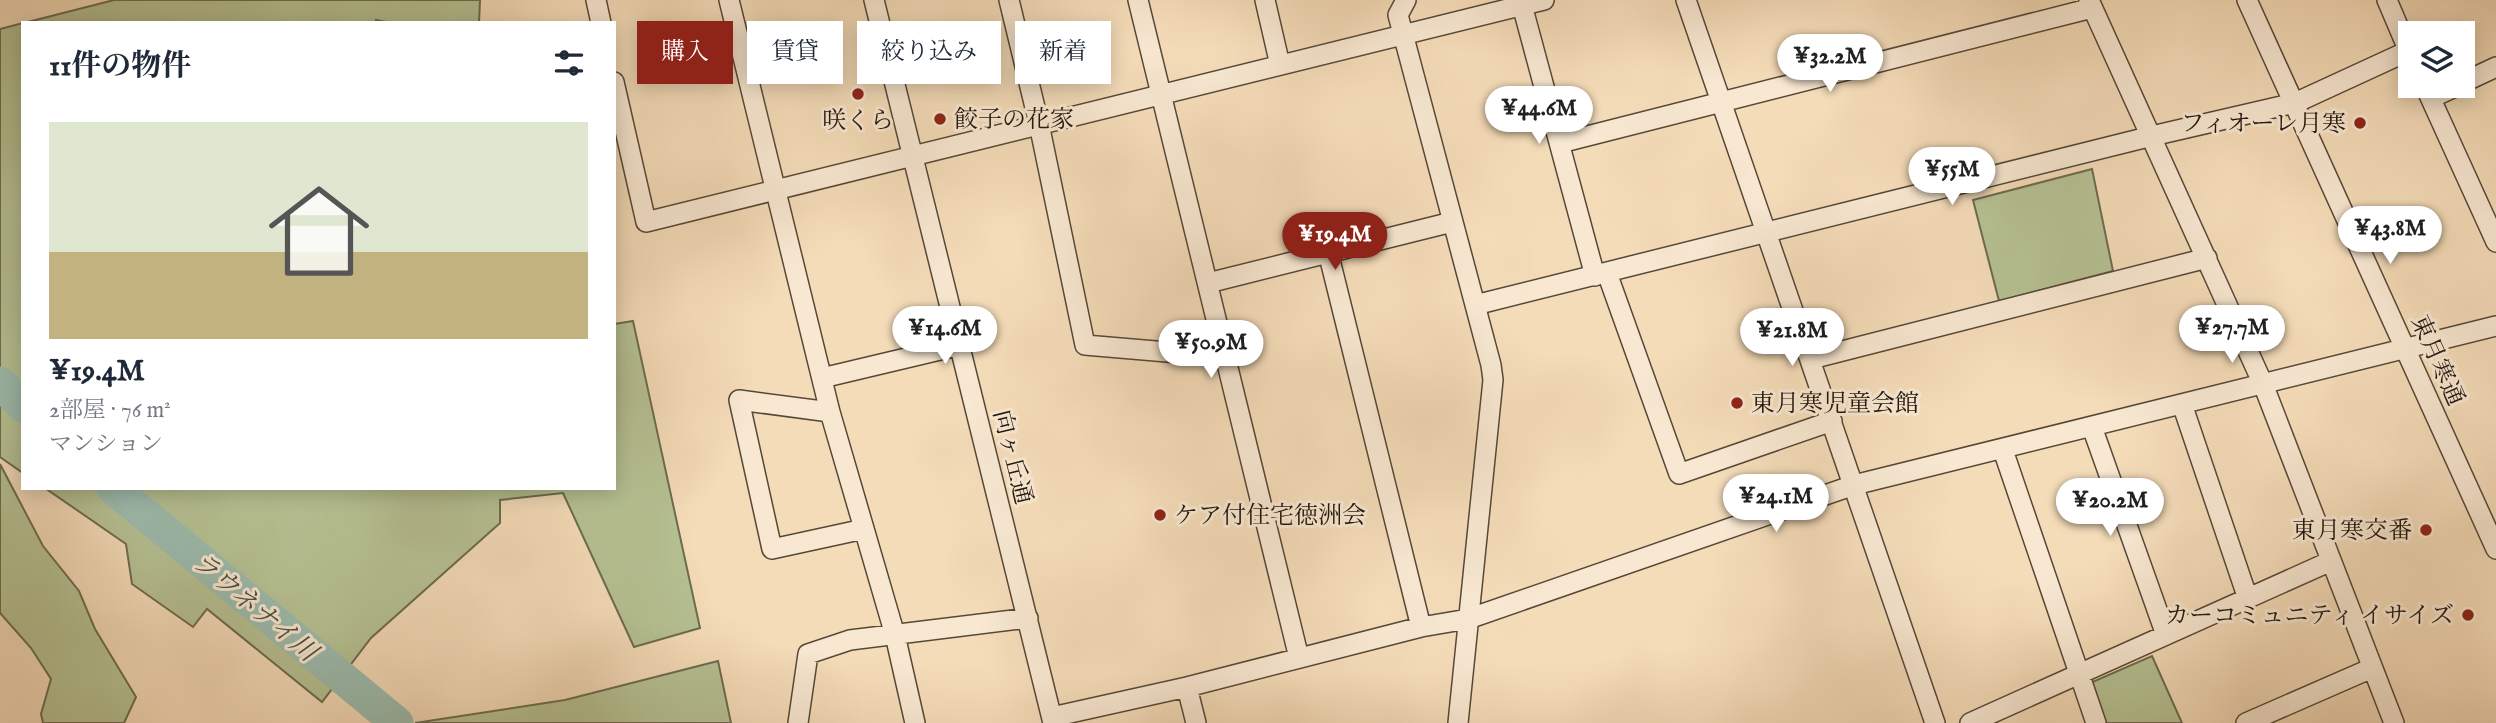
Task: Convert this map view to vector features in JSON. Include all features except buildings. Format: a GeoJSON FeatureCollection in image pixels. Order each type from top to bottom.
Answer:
{"type":"FeatureCollection","features":[{"type":"Feature","properties":{"kind":"street"},"geometry":{"type":"LineString","coordinates":[[596,0],[601,21]]}},
{"type":"Feature","properties":{"kind":"street"},"geometry":{"type":"LineString","coordinates":[[729,0],[830,412],[895,635],[915,723]]}},
{"type":"Feature","properties":{"kind":"street","name":"向ヶ丘通"},"geometry":{"type":"LineString","coordinates":[[874,0],[1052,720]]}},
{"type":"Feature","properties":{"kind":"street"},"geometry":{"type":"LineString","coordinates":[[1009,0],[1039,124],[1085,345],[1226,357]]}},
{"type":"Feature","properties":{"kind":"street"},"geometry":{"type":"LineString","coordinates":[[1138,0],[1299,658]]}},
{"type":"Feature","properties":{"kind":"street"},"geometry":{"type":"LineString","coordinates":[[1265,0],[1280,65]]}},
{"type":"Feature","properties":{"kind":"street"},"geometry":{"type":"LineString","coordinates":[[1406,0],[1398,15],[1493,380],[1458,723]]}},
{"type":"Feature","properties":{"kind":"street"},"geometry":{"type":"LineString","coordinates":[[616,91],[646,222],[1544,0]]}},
{"type":"Feature","properties":{"kind":"street"},"geometry":{"type":"LineString","coordinates":[[1686,0],[1935,723]]}},
{"type":"Feature","properties":{"kind":"street","name":"東月寒通"},"geometry":{"type":"LineString","coordinates":[[2248,0],[2496,549]]}},
{"type":"Feature","properties":{"kind":"street"},"geometry":{"type":"LineString","coordinates":[[2387,0],[2398,26]]}},
{"type":"Feature","properties":{"kind":"street"},"geometry":{"type":"LineString","coordinates":[[1559,143],[2090,4],[2263,384],[2394,723]]}},
{"type":"Feature","properties":{"kind":"street"},"geometry":{"type":"LineString","coordinates":[[1522,5],[1559,143],[1601,274],[1679,474],[1832,421]]}},
{"type":"Feature","properties":{"kind":"street"},"geometry":{"type":"LineString","coordinates":[[1475,305],[2152,136],[2295,103],[2398,57]]}},
{"type":"Feature","properties":{"kind":"street"},"geometry":{"type":"LineString","coordinates":[[2475,77],[2496,67]]}},
{"type":"Feature","properties":{"kind":"street"},"geometry":{"type":"LineString","coordinates":[[2431,98],[2496,242]]}},
{"type":"Feature","properties":{"kind":"street"},"geometry":{"type":"LineString","coordinates":[[1208,283],[1452,222]]}},
{"type":"Feature","properties":{"kind":"street"},"geometry":{"type":"LineString","coordinates":[[1328,253],[1421,627]]}},
{"type":"Feature","properties":{"kind":"street"},"geometry":{"type":"LineString","coordinates":[[1811,359],[2207,258]]}},
{"type":"Feature","properties":{"kind":"street"},"geometry":{"type":"LineString","coordinates":[[1052,720],[1421,627],[1468,619],[1854,485],[2496,327]]}},
{"type":"Feature","properties":{"kind":"street"},"geometry":{"type":"LineString","coordinates":[[822,378],[961,345]]}},
{"type":"Feature","properties":{"kind":"street"},"geometry":{"type":"LineString","coordinates":[[830,412],[739,400],[772,549],[864,529]]}},
{"type":"Feature","properties":{"kind":"street"},"geometry":{"type":"LineString","coordinates":[[2182,404],[2248,599]]}},
{"type":"Feature","properties":{"kind":"street"},"geometry":{"type":"LineString","coordinates":[[2092,427],[2166,635]]}},
{"type":"Feature","properties":{"kind":"street"},"geometry":{"type":"LineString","coordinates":[[2003,450],[2095,723]]}},
{"type":"Feature","properties":{"kind":"street"},"geometry":{"type":"LineString","coordinates":[[1970,723],[2330,561]]}},
{"type":"Feature","properties":{"kind":"street"},"geometry":{"type":"LineString","coordinates":[[798,723],[808,654],[850,640],[1028,618]]}},
{"type":"Feature","properties":{"kind":"street"},"geometry":{"type":"LineString","coordinates":[[2246,723],[2372,668]]}},
{"type":"Feature","properties":{"kind":"street"},"geometry":{"type":"LineString","coordinates":[[1188,687],[1196,723]]}},
{"type":"Feature","properties":{"kind":"green space"},"geometry":{"type":"Polygon","coordinates":[[[114,0],[480,0],[479,21],[32,21],[114,0]]]}},
{"type":"Feature","properties":{"kind":"green space"},"geometry":{"type":"Polygon","coordinates":[[[21,24],[21,472],[0,457],[0,29],[21,24]]]}},
{"type":"Feature","properties":{"kind":"green space"},"geometry":{"type":"Polygon","coordinates":[[[2092,169],[2113,271],[1999,301],[1973,200],[2092,169]]]}},
{"type":"Feature","properties":{"kind":"green space"},"geometry":{"type":"Polygon","coordinates":[[[633,321],[700,628],[634,647],[563,493],[500,500],[500,523],[371,638],[322,702],[207,609],[193,627],[132,584],[126,544],[48,490],[616,490],[616,324],[633,321]]]}},
{"type":"Feature","properties":{"kind":"green space"},"geometry":{"type":"Polygon","coordinates":[[[0,464],[43,546],[79,591],[95,629],[136,697],[124,723],[43,723],[41,714],[51,679],[31,648],[0,613],[0,464]]]}},
{"type":"Feature","properties":{"kind":"green space"},"geometry":{"type":"Polygon","coordinates":[[[2152,656],[2182,723],[2099,723],[2090,683],[2152,656]]]}},
{"type":"Feature","properties":{"kind":"green space"},"geometry":{"type":"Polygon","coordinates":[[[718,661],[731,723],[415,723],[565,700],[718,661]]]}},
{"type":"Feature","properties":{"kind":"waterway","name":"ラウネナイ川"},"geometry":{"type":"LineString","coordinates":[[0,383],[21,404]]}},
{"type":"Feature","properties":{"kind":"waterway","name":"ラウネナイ川"},"geometry":{"type":"LineString","coordinates":[[115,490],[397,723]]}},
{"type":"Feature","properties":{"kind":"place","name":"咲くら"},"geometry":{"type":"Point","coordinates":[858,94]}},
{"type":"Feature","properties":{"kind":"place","name":"餃子の花家"},"geometry":{"type":"Point","coordinates":[940,119]}},
{"type":"Feature","properties":{"kind":"place","name":"フィオーレ月寒"},"geometry":{"type":"Point","coordinates":[2360,123]}},
{"type":"Feature","properties":{"kind":"place","name":"東月寒児童会館"},"geometry":{"type":"Point","coordinates":[1737,403]}},
{"type":"Feature","properties":{"kind":"place","name":"ケア付住宅徳洲会"},"geometry":{"type":"Point","coordinates":[1160,515]}},
{"type":"Feature","properties":{"kind":"place","name":"東月寒交番"},"geometry":{"type":"Point","coordinates":[2426,530]}},
{"type":"Feature","properties":{"kind":"place","name":"カーコミュニティ イサイズ"},"geometry":{"type":"Point","coordinates":[2468,615]}}]}
